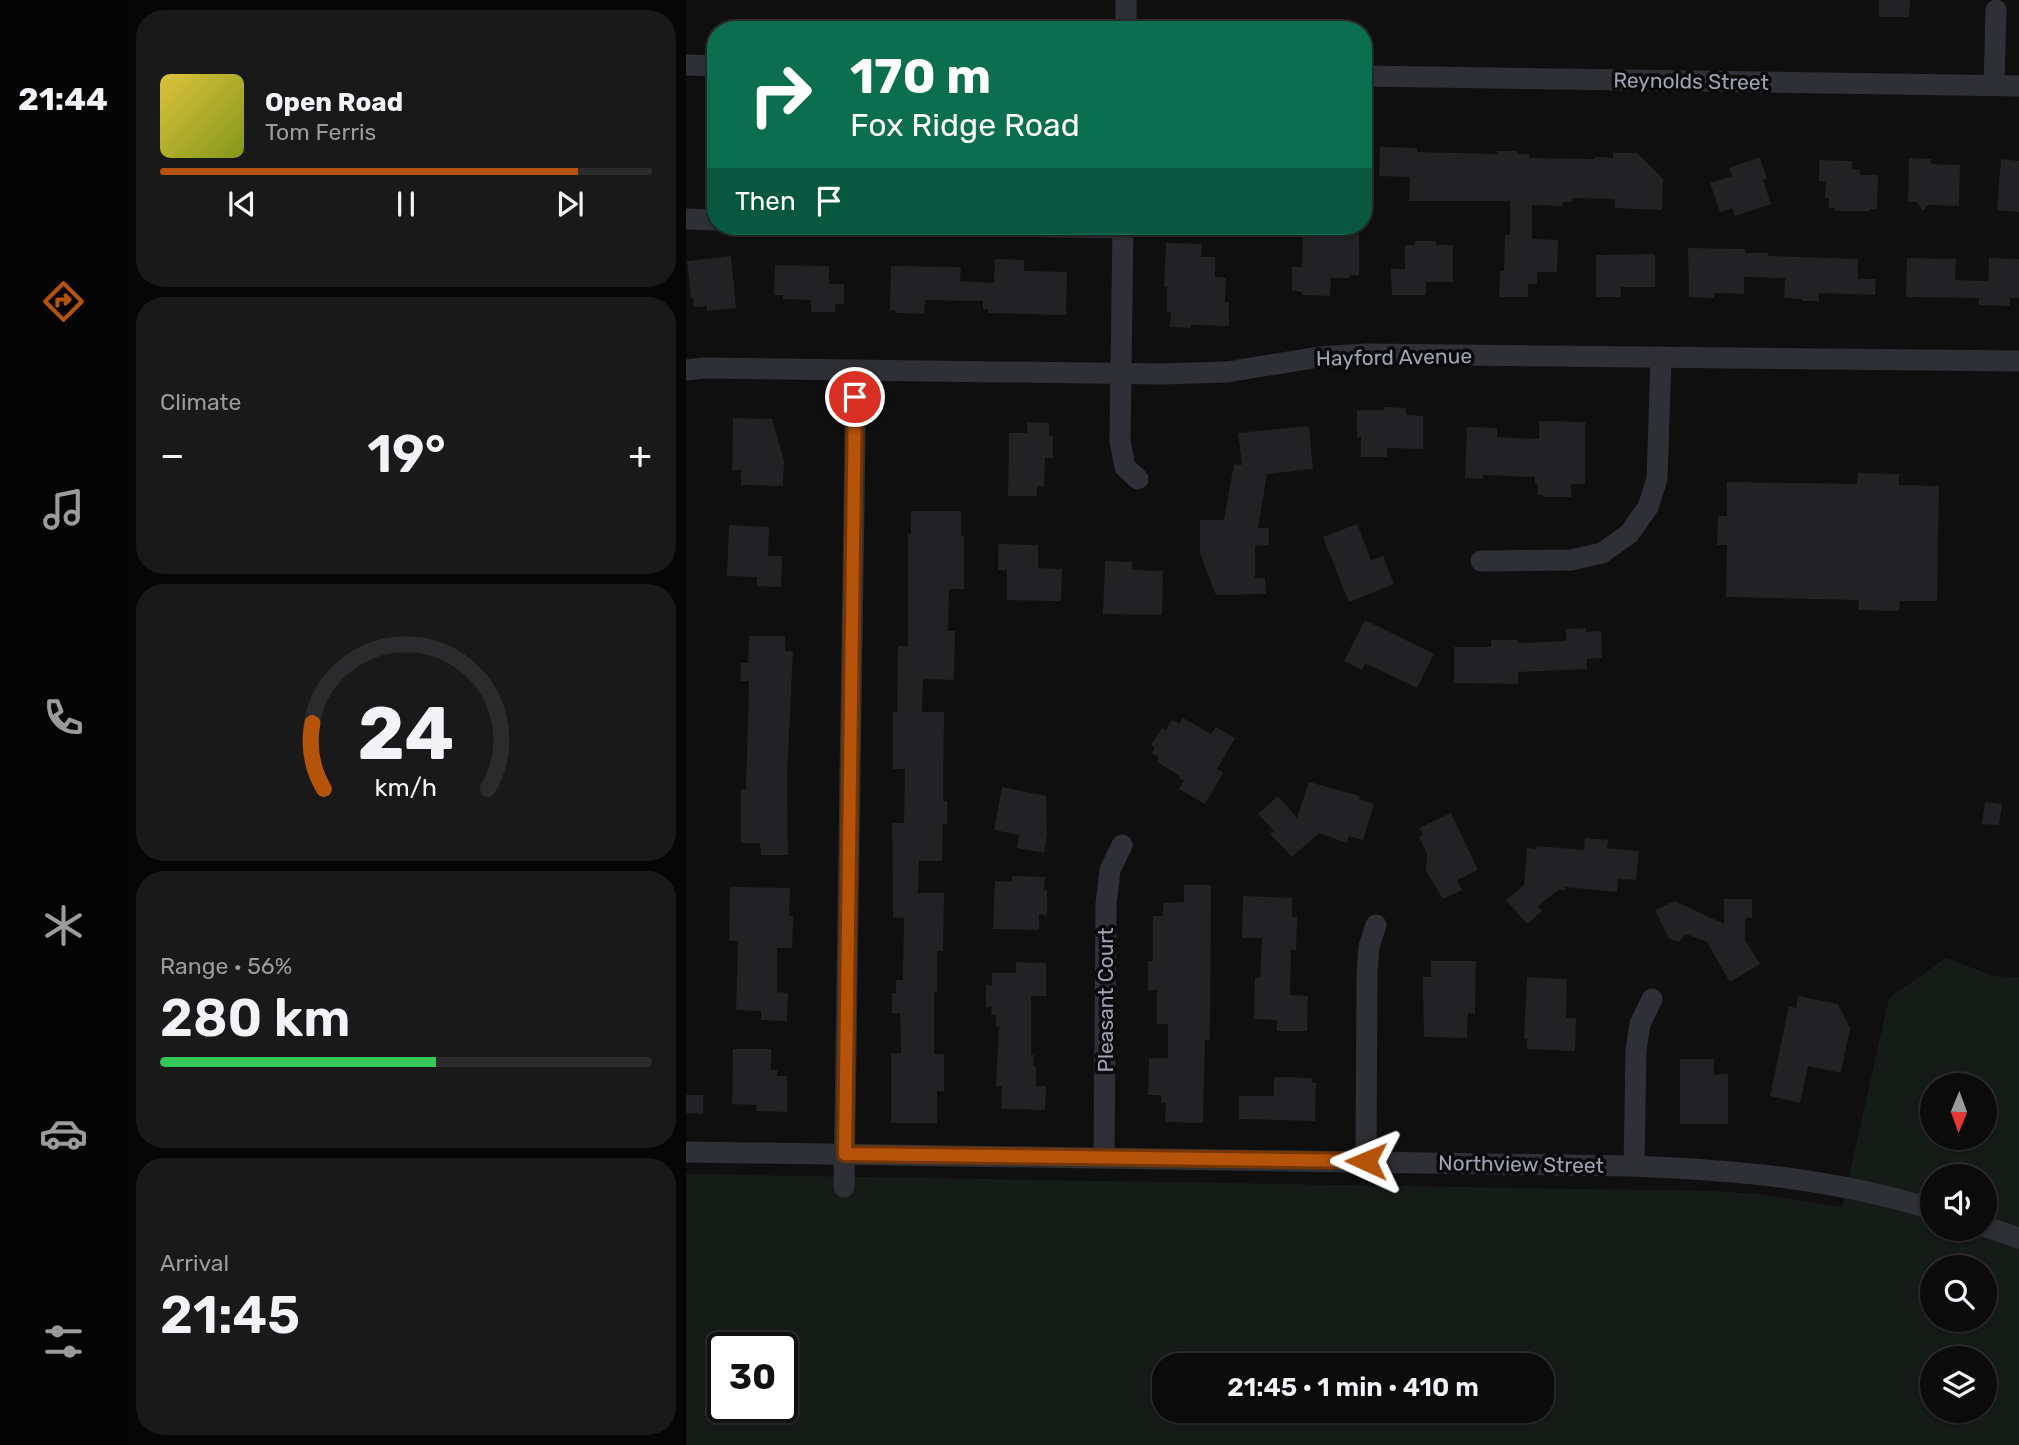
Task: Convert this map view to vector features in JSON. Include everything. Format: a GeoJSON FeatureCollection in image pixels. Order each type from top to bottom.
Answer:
{"type":"FeatureCollection","features":[{"type":"Feature","properties":{"kind":"street"},"geometry":{"type":"LineString","coordinates":[[1126,0],[1126,21]]}},
{"type":"Feature","properties":{"kind":"street"},"geometry":{"type":"LineString","coordinates":[[1994,85],[1996,10]]}},
{"type":"Feature","properties":{"kind":"street"},"geometry":{"type":"LineString","coordinates":[[686,65],[707,66]]}},
{"type":"Feature","properties":{"kind":"street","name":"Reynolds Street"},"geometry":{"type":"LineString","coordinates":[[1372,76],[2019,86]]}},
{"type":"Feature","properties":{"kind":"street"},"geometry":{"type":"LineString","coordinates":[[686,219],[707,220]]}},
{"type":"Feature","properties":{"kind":"street"},"geometry":{"type":"LineString","coordinates":[[1123,235],[1120,441],[1125,467],[1138,479]]}},
{"type":"Feature","properties":{"kind":"street","name":"Hayford Avenue"},"geometry":{"type":"LineString","coordinates":[[686,370],[1227,372],[1319,357],[1367,354],[2019,361]]}},
{"type":"Feature","properties":{"kind":"street"},"geometry":{"type":"LineString","coordinates":[[1481,561],[1571,560],[1602,553],[1629,534],[1648,507],[1657,479],[1661,357]]}},
{"type":"Feature","properties":{"kind":"street"},"geometry":{"type":"LineString","coordinates":[[844,1187],[856,370]]}},
{"type":"Feature","properties":{"kind":"street","name":"Pleasant Court"},"geometry":{"type":"LineString","coordinates":[[1104,1158],[1106,904],[1110,870],[1122,845]]}},
{"type":"Feature","properties":{"kind":"street"},"geometry":{"type":"LineString","coordinates":[[1366,1161],[1367,973],[1369,947],[1376,925]]}},
{"type":"Feature","properties":{"kind":"street"},"geometry":{"type":"LineString","coordinates":[[1634,1166],[1636,1051],[1640,1024],[1652,999]]}},
{"type":"Feature","properties":{"kind":"street","name":"Northview Street"},"geometry":{"type":"LineString","coordinates":[[686,1152],[1634,1166],[1736,1171],[1800,1178],[1920,1206]]}},
{"type":"Feature","properties":{"kind":"street"},"geometry":{"type":"LineString","coordinates":[[1997,1230],[2019,1238]]}},
{"type":"Feature","properties":{"kind":"shaded area"},"geometry":{"type":"Polygon","coordinates":[[[1946,958],[1994,976],[2019,977],[2019,1445],[686,1445],[686,1174],[1712,1191],[1758,1194],[1842,1207],[1889,998],[1946,958]]]}},
{"type":"Feature","properties":{"kind":"building"},"geometry":{"type":"Polygon","coordinates":[[[1879,0],[1910,0],[1909,17],[1879,17],[1879,0]]]}},
{"type":"Feature","properties":{"kind":"building"},"geometry":{"type":"Polygon","coordinates":[[[1380,147],[1417,148],[1417,152],[1497,154],[1497,151],[1517,151],[1517,154],[1529,154],[1529,158],[1595,159],[1613,158],[1613,153],[1637,153],[1663,179],[1662,210],[1615,208],[1615,199],[1572,198],[1572,202],[1563,202],[1563,206],[1532,205],[1532,239],[1558,240],[1557,272],[1537,272],[1537,284],[1528,284],[1528,297],[1499,297],[1500,271],[1504,271],[1505,235],[1510,235],[1510,201],[1409,201],[1410,177],[1379,176],[1380,147]]]}},
{"type":"Feature","properties":{"kind":"building"},"geometry":{"type":"Polygon","coordinates":[[[1760,157],[1767,179],[1763,180],[1771,204],[1735,216],[1732,208],[1720,212],[1710,183],[1732,176],[1729,168],[1760,157]]]}},
{"type":"Feature","properties":{"kind":"building"},"geometry":{"type":"Polygon","coordinates":[[[1909,158],[1931,159],[1931,164],[1960,165],[1959,206],[1928,205],[1923,211],[1917,202],[1908,202],[1909,158]]]}},
{"type":"Feature","properties":{"kind":"building"},"geometry":{"type":"Polygon","coordinates":[[[2001,159],[2019,161],[2019,212],[1997,210],[2001,159]]]}},
{"type":"Feature","properties":{"kind":"building"},"geometry":{"type":"Polygon","coordinates":[[[1819,160],[1852,161],[1852,169],[1860,170],[1860,175],[1878,175],[1877,209],[1835,211],[1835,208],[1829,208],[1829,198],[1825,198],[1826,181],[1819,181],[1819,160]]]}},
{"type":"Feature","properties":{"kind":"building"},"geometry":{"type":"Polygon","coordinates":[[[1303,235],[1359,235],[1359,275],[1331,278],[1330,296],[1302,295],[1302,292],[1292,291],[1292,267],[1302,267],[1303,235]]]}},
{"type":"Feature","properties":{"kind":"building"},"geometry":{"type":"Polygon","coordinates":[[[1415,241],[1436,241],[1436,245],[1453,245],[1453,282],[1426,282],[1426,295],[1392,295],[1391,269],[1405,269],[1405,245],[1415,245],[1415,241]]]}},
{"type":"Feature","properties":{"kind":"building"},"geometry":{"type":"Polygon","coordinates":[[[1166,243],[1202,244],[1201,257],[1215,257],[1215,277],[1226,278],[1225,302],[1229,302],[1229,326],[1170,327],[1171,312],[1167,311],[1167,287],[1164,287],[1166,243]]]}},
{"type":"Feature","properties":{"kind":"building"},"geometry":{"type":"Polygon","coordinates":[[[1688,248],[1745,249],[1745,253],[1768,253],[1768,256],[1858,259],[1858,279],[1876,279],[1875,295],[1819,293],[1819,301],[1802,301],[1784,298],[1785,278],[1744,277],[1744,294],[1714,293],[1714,298],[1689,297],[1688,248]]]}},
{"type":"Feature","properties":{"kind":"building"},"geometry":{"type":"Polygon","coordinates":[[[1655,254],[1655,287],[1621,287],[1621,297],[1596,297],[1596,255],[1655,254]]]}},
{"type":"Feature","properties":{"kind":"building"},"geometry":{"type":"Polygon","coordinates":[[[731,256],[736,308],[707,311],[707,306],[694,307],[687,261],[731,256]]]}},
{"type":"Feature","properties":{"kind":"building"},"geometry":{"type":"Polygon","coordinates":[[[1907,258],[1956,259],[1955,280],[1988,281],[1989,258],[2019,259],[2019,298],[2010,298],[2010,306],[1979,305],[1979,298],[1906,297],[1907,258]]]}},
{"type":"Feature","properties":{"kind":"building"},"geometry":{"type":"Polygon","coordinates":[[[995,259],[1024,260],[1024,271],[1067,272],[1066,315],[988,313],[988,309],[983,309],[983,301],[925,300],[924,314],[895,313],[896,311],[890,310],[891,266],[961,267],[960,281],[994,283],[995,259]]]}},
{"type":"Feature","properties":{"kind":"building"},"geometry":{"type":"Polygon","coordinates":[[[775,265],[829,266],[829,284],[844,284],[844,304],[835,304],[835,312],[811,312],[811,300],[783,299],[783,295],[774,295],[775,265]]]}},
{"type":"Feature","properties":{"kind":"building"},"geometry":{"type":"Polygon","coordinates":[[[1384,407],[1406,408],[1406,415],[1423,416],[1423,449],[1387,448],[1387,457],[1361,457],[1361,437],[1357,437],[1357,410],[1384,410],[1384,407]]]}},
{"type":"Feature","properties":{"kind":"building"},"geometry":{"type":"Polygon","coordinates":[[[733,418],[772,419],[784,461],[783,486],[741,485],[741,470],[732,470],[733,418]]]}},
{"type":"Feature","properties":{"kind":"building"},"geometry":{"type":"Polygon","coordinates":[[[1539,421],[1585,422],[1585,484],[1571,484],[1571,497],[1538,495],[1535,477],[1483,475],[1483,479],[1465,478],[1467,427],[1497,428],[1497,437],[1539,439],[1539,421]]]}},
{"type":"Feature","properties":{"kind":"building"},"geometry":{"type":"Polygon","coordinates":[[[1027,422],[1049,423],[1049,436],[1053,436],[1053,458],[1045,458],[1044,486],[1037,486],[1037,496],[1008,496],[1009,433],[1027,433],[1027,422]]]}},
{"type":"Feature","properties":{"kind":"building"},"geometry":{"type":"Polygon","coordinates":[[[1309,426],[1313,469],[1267,474],[1258,528],[1269,528],[1269,545],[1255,546],[1255,578],[1265,578],[1266,594],[1216,595],[1200,553],[1200,520],[1224,520],[1234,464],[1242,465],[1238,433],[1309,426]]]}},
{"type":"Feature","properties":{"kind":"building"},"geometry":{"type":"Polygon","coordinates":[[[1858,473],[1899,474],[1899,485],[1939,486],[1937,601],[1900,601],[1899,611],[1858,610],[1859,600],[1726,597],[1727,545],[1717,545],[1718,516],[1727,516],[1727,482],[1857,484],[1858,473]]]}},
{"type":"Feature","properties":{"kind":"building"},"geometry":{"type":"Polygon","coordinates":[[[911,511],[961,511],[961,536],[964,536],[964,589],[949,589],[948,631],[955,631],[954,680],[923,679],[922,712],[944,712],[943,801],[947,801],[942,861],[919,861],[918,893],[944,893],[943,951],[937,951],[937,992],[934,992],[934,1054],[944,1054],[944,1091],[937,1091],[937,1123],[891,1123],[891,1053],[901,1053],[900,1013],[892,1013],[892,993],[896,993],[896,980],[903,980],[904,918],[893,917],[892,823],[904,823],[905,769],[893,769],[893,712],[897,712],[898,646],[908,646],[908,534],[911,534],[911,511]]]}},
{"type":"Feature","properties":{"kind":"building"},"geometry":{"type":"Polygon","coordinates":[[[1357,524],[1371,560],[1383,556],[1394,584],[1349,602],[1323,537],[1357,524]]]}},
{"type":"Feature","properties":{"kind":"building"},"geometry":{"type":"Polygon","coordinates":[[[729,525],[769,527],[768,556],[782,556],[781,587],[757,586],[757,577],[727,576],[729,525]]]}},
{"type":"Feature","properties":{"kind":"building"},"geometry":{"type":"Polygon","coordinates":[[[998,544],[1038,545],[1038,568],[1062,569],[1061,601],[1007,600],[1007,570],[998,570],[998,544]]]}},
{"type":"Feature","properties":{"kind":"building"},"geometry":{"type":"Polygon","coordinates":[[[1105,561],[1132,562],[1132,570],[1163,571],[1162,615],[1103,614],[1105,561]]]}},
{"type":"Feature","properties":{"kind":"building"},"geometry":{"type":"Polygon","coordinates":[[[1365,620],[1434,654],[1417,688],[1365,663],[1362,670],[1344,661],[1365,620]]]}},
{"type":"Feature","properties":{"kind":"building"},"geometry":{"type":"Polygon","coordinates":[[[1586,628],[1586,632],[1601,631],[1602,658],[1587,659],[1587,669],[1518,672],[1518,684],[1454,683],[1454,647],[1491,647],[1491,640],[1518,640],[1518,643],[1566,641],[1566,629],[1586,628]]]}},
{"type":"Feature","properties":{"kind":"building"},"geometry":{"type":"Polygon","coordinates":[[[749,636],[785,636],[785,651],[793,651],[787,776],[788,855],[761,855],[760,843],[741,843],[741,790],[746,789],[749,681],[740,681],[741,663],[748,663],[749,636]]]}},
{"type":"Feature","properties":{"kind":"building"},"geometry":{"type":"Polygon","coordinates":[[[1183,718],[1211,734],[1216,727],[1235,738],[1217,769],[1223,773],[1205,804],[1179,789],[1184,781],[1157,762],[1159,758],[1152,753],[1155,747],[1151,745],[1162,728],[1166,730],[1172,720],[1179,724],[1183,718]]]}},
{"type":"Feature","properties":{"kind":"building"},"geometry":{"type":"Polygon","coordinates":[[[1309,782],[1360,796],[1359,799],[1374,804],[1363,840],[1349,836],[1347,843],[1319,833],[1292,857],[1270,834],[1274,831],[1258,814],[1278,796],[1297,818],[1309,782]]]}},
{"type":"Feature","properties":{"kind":"building"},"geometry":{"type":"Polygon","coordinates":[[[1002,787],[1046,796],[1047,834],[1044,853],[1017,848],[1019,835],[994,830],[1002,787]]]}},
{"type":"Feature","properties":{"kind":"building"},"geometry":{"type":"Polygon","coordinates":[[[1985,802],[2002,804],[1999,825],[1982,824],[1985,802]]]}},
{"type":"Feature","properties":{"kind":"building"},"geometry":{"type":"Polygon","coordinates":[[[1451,813],[1478,870],[1457,880],[1462,890],[1443,899],[1426,871],[1427,854],[1419,837],[1423,835],[1419,828],[1451,813]]]}},
{"type":"Feature","properties":{"kind":"building"},"geometry":{"type":"Polygon","coordinates":[[[1585,838],[1608,840],[1607,848],[1639,851],[1636,880],[1618,879],[1617,892],[1565,887],[1565,890],[1558,890],[1538,906],[1542,911],[1527,924],[1506,900],[1524,885],[1527,848],[1536,849],[1536,846],[1584,850],[1585,838]]]}},
{"type":"Feature","properties":{"kind":"building"},"geometry":{"type":"Polygon","coordinates":[[[1012,876],[1045,877],[1047,915],[1039,914],[1039,930],[993,929],[995,881],[1012,882],[1012,876]]]}},
{"type":"Feature","properties":{"kind":"building"},"geometry":{"type":"Polygon","coordinates":[[[1184,885],[1211,885],[1210,1040],[1205,1040],[1203,1123],[1165,1122],[1166,1103],[1161,1103],[1161,1095],[1148,1095],[1149,1058],[1168,1058],[1168,1024],[1157,1024],[1157,990],[1148,990],[1148,961],[1153,961],[1153,916],[1163,916],[1163,903],[1184,902],[1184,885]]]}},
{"type":"Feature","properties":{"kind":"building"},"geometry":{"type":"Polygon","coordinates":[[[730,887],[790,888],[792,948],[777,948],[777,992],[788,993],[787,1021],[761,1020],[761,1011],[736,1010],[738,941],[729,941],[730,887]]]}},
{"type":"Feature","properties":{"kind":"building"},"geometry":{"type":"Polygon","coordinates":[[[1243,896],[1292,898],[1292,917],[1297,917],[1296,950],[1291,950],[1290,995],[1308,996],[1307,1031],[1277,1031],[1277,1020],[1254,1019],[1255,978],[1260,978],[1262,938],[1242,938],[1243,896]]]}},
{"type":"Feature","properties":{"kind":"building"},"geometry":{"type":"Polygon","coordinates":[[[1724,899],[1752,899],[1752,918],[1745,918],[1745,940],[1760,964],[1730,982],[1707,942],[1686,934],[1679,942],[1669,939],[1655,910],[1675,901],[1724,924],[1724,899]]]}},
{"type":"Feature","properties":{"kind":"building"},"geometry":{"type":"Polygon","coordinates":[[[1431,961],[1476,961],[1475,1014],[1468,1013],[1467,1038],[1424,1037],[1423,977],[1431,977],[1431,961]]]}},
{"type":"Feature","properties":{"kind":"building"},"geometry":{"type":"Polygon","coordinates":[[[1016,962],[1046,963],[1046,996],[1031,996],[1031,1055],[1034,1055],[1033,1066],[1036,1066],[1036,1086],[1046,1086],[1045,1110],[1001,1109],[1002,1086],[996,1086],[999,1027],[996,1027],[996,1015],[991,1015],[992,1007],[986,1007],[986,985],[992,985],[992,973],[1016,973],[1016,962]]]}},
{"type":"Feature","properties":{"kind":"building"},"geometry":{"type":"Polygon","coordinates":[[[1527,977],[1567,979],[1566,1018],[1576,1018],[1575,1051],[1527,1049],[1527,1039],[1524,1039],[1527,977]]]}},
{"type":"Feature","properties":{"kind":"building"},"geometry":{"type":"Polygon","coordinates":[[[1798,996],[1838,1004],[1850,1028],[1841,1073],[1808,1066],[1800,1103],[1770,1096],[1789,1006],[1796,1008],[1798,996]]]}},
{"type":"Feature","properties":{"kind":"building"},"geometry":{"type":"Polygon","coordinates":[[[733,1049],[771,1049],[771,1070],[777,1070],[777,1076],[787,1076],[787,1112],[756,1111],[757,1105],[732,1104],[733,1049]]]}},
{"type":"Feature","properties":{"kind":"building"},"geometry":{"type":"Polygon","coordinates":[[[1680,1059],[1714,1059],[1714,1075],[1728,1074],[1728,1124],[1680,1124],[1680,1059]]]}},
{"type":"Feature","properties":{"kind":"building"},"geometry":{"type":"Polygon","coordinates":[[[1274,1077],[1312,1078],[1312,1083],[1316,1083],[1315,1121],[1239,1119],[1239,1096],[1274,1096],[1274,1077]]]}},
{"type":"Feature","properties":{"kind":"building"},"geometry":{"type":"Polygon","coordinates":[[[686,1095],[703,1095],[703,1114],[686,1113],[686,1095]]]}},
{"type":"Feature","properties":{"kind":"route"},"geometry":{"type":"LineString","coordinates":[[855,397],[845,1154],[1366,1161]]}}]}
